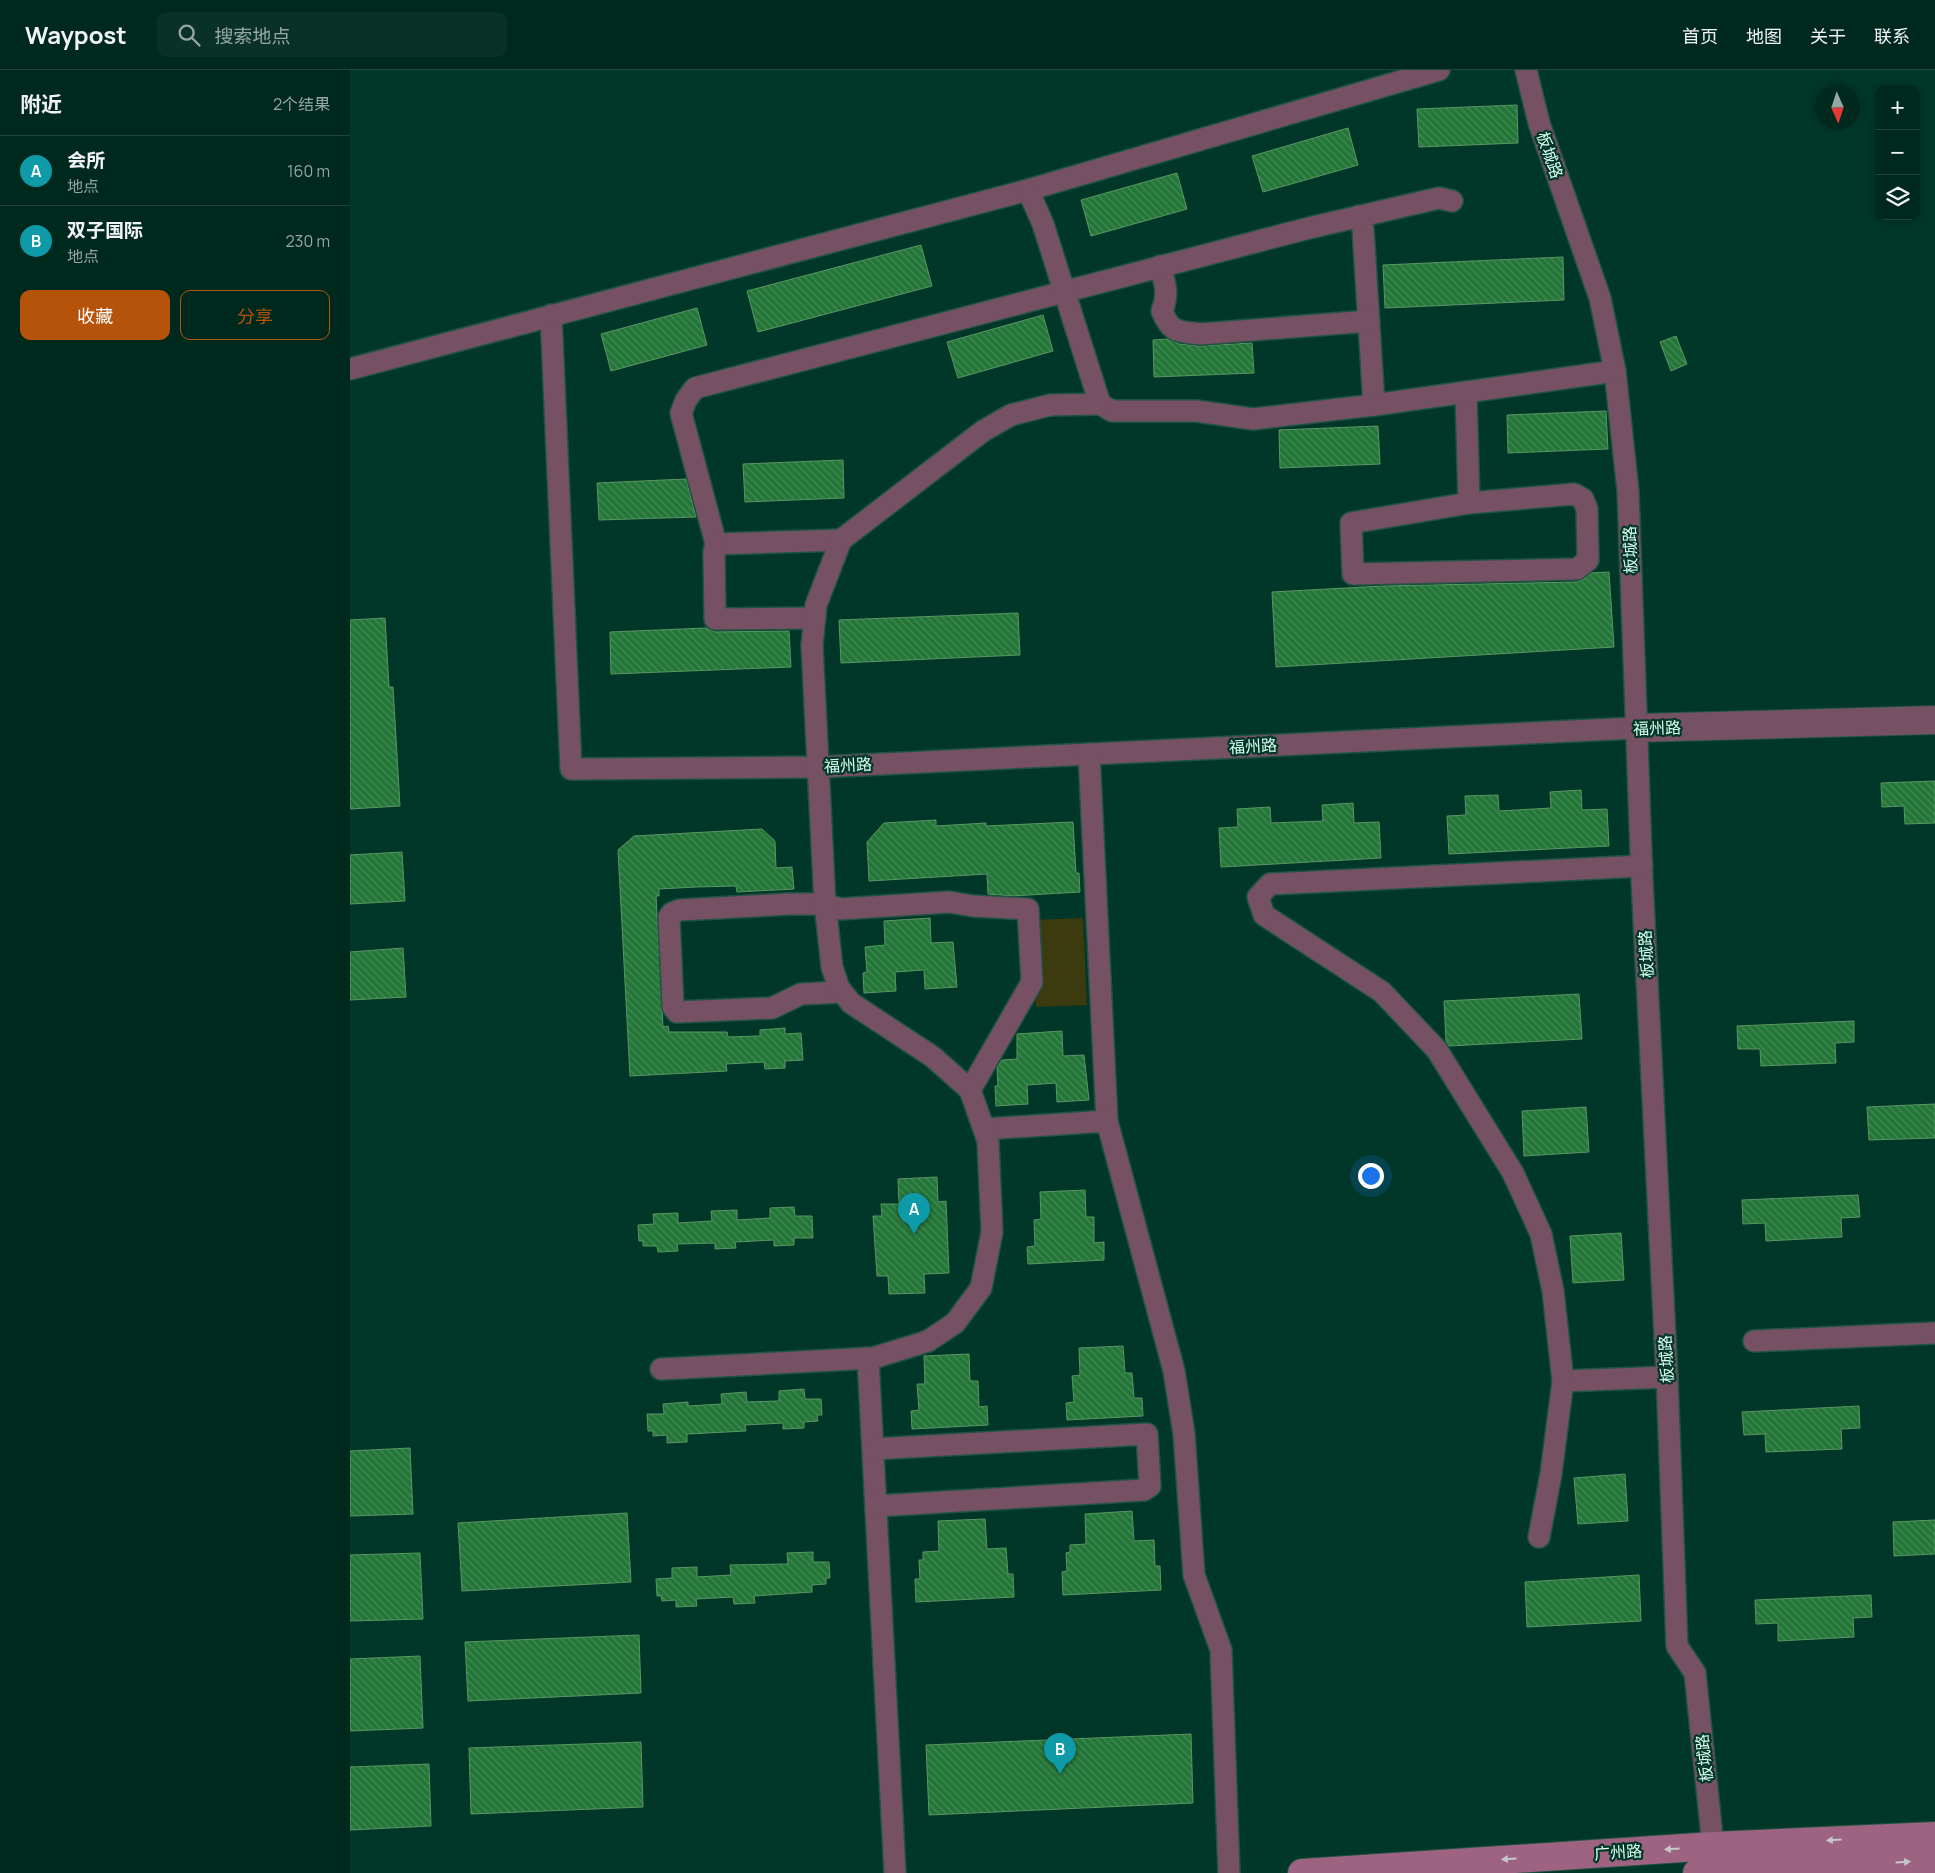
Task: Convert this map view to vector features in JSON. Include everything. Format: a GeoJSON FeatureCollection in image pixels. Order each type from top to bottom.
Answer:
{"type":"FeatureCollection","features":[{"type":"Feature","properties":{"kind":"main road","name":"广州路"},"geometry":{"type":"LineString","coordinates":[[1698,1873],[1873,1858],[1935,1836]]}},
{"type":"Feature","properties":{"kind":"main road","name":"广州路"},"geometry":{"type":"LineString","coordinates":[[1302,1873],[1713,1846],[1935,1861]]}},
{"type":"Feature","properties":{"kind":"street"},"geometry":{"type":"LineString","coordinates":[[350,368],[1028,190],[1439,70]]}},
{"type":"Feature","properties":{"kind":"street","name":"板城路"},"geometry":{"type":"LineString","coordinates":[[1526,70],[1539,123],[1600,298],[1615,370],[1628,491],[1636,728],[1667,1377],[1677,1646],[1695,1673],[1713,1846]]}},
{"type":"Feature","properties":{"kind":"street"},"geometry":{"type":"LineString","coordinates":[[1028,190],[1043,224],[1100,404]]}},
{"type":"Feature","properties":{"kind":"street"},"geometry":{"type":"LineString","coordinates":[[815,618],[715,619],[714,552],[716,544],[681,413],[686,400],[695,388],[1359,216],[1438,198],[1452,201]]}},
{"type":"Feature","properties":{"kind":"street"},"geometry":{"type":"LineString","coordinates":[[1359,216],[1363,229],[1374,406]]}},
{"type":"Feature","properties":{"kind":"street"},"geometry":{"type":"LineString","coordinates":[[1160,266],[1167,286],[1166,300],[1162,311],[1168,324],[1177,330],[1201,334],[1369,322]]}},
{"type":"Feature","properties":{"kind":"street","name":"福州路"},"geometry":{"type":"LineString","coordinates":[[551,316],[571,769],[818,767],[1636,728],[1935,720]]}},
{"type":"Feature","properties":{"kind":"street"},"geometry":{"type":"LineString","coordinates":[[661,1369],[868,1358],[928,1341],[955,1323],[981,1288],[992,1232],[988,1140],[970,1090],[933,1058],[851,1003],[839,988],[832,967],[825,904],[812,645],[816,605],[841,540],[983,431],[1011,415],[1050,405],[1100,404],[1112,411],[1196,411],[1253,419],[1374,406],[1615,370]]}},
{"type":"Feature","properties":{"kind":"street"},"geometry":{"type":"LineString","coordinates":[[1466,392],[1469,503]]}},
{"type":"Feature","properties":{"kind":"street"},"geometry":{"type":"LineString","coordinates":[[1574,494],[1583,499],[1586,509],[1588,560],[1578,569],[1353,574],[1351,523],[1469,503],[1574,494]]}},
{"type":"Feature","properties":{"kind":"street"},"geometry":{"type":"LineString","coordinates":[[716,544],[841,540]]}},
{"type":"Feature","properties":{"kind":"street"},"geometry":{"type":"LineString","coordinates":[[1089,754],[1107,1122],[1174,1372],[1184,1434],[1194,1575],[1221,1650],[1229,1873]]}},
{"type":"Feature","properties":{"kind":"street"},"geometry":{"type":"LineString","coordinates":[[1539,1537],[1551,1474],[1563,1381],[1554,1291],[1541,1234],[1513,1173],[1436,1050],[1382,992],[1264,915],[1258,897],[1270,884],[1642,866]]}},
{"type":"Feature","properties":{"kind":"street"},"geometry":{"type":"LineString","coordinates":[[842,992],[801,994],[772,1008],[677,1012],[673,1007],[668,916],[680,910],[825,904],[840,908],[949,902],[973,906],[1028,909],[1032,982],[970,1090]]}},
{"type":"Feature","properties":{"kind":"street"},"geometry":{"type":"LineString","coordinates":[[985,1130],[1107,1122]]}},
{"type":"Feature","properties":{"kind":"street"},"geometry":{"type":"LineString","coordinates":[[1754,1341],[1935,1333]]}},
{"type":"Feature","properties":{"kind":"street"},"geometry":{"type":"LineString","coordinates":[[868,1358],[895,1873]]}},
{"type":"Feature","properties":{"kind":"street"},"geometry":{"type":"LineString","coordinates":[[1563,1381],[1667,1377]]}},
{"type":"Feature","properties":{"kind":"street"},"geometry":{"type":"LineString","coordinates":[[872,1448],[1147,1434],[1184,1434]]}},
{"type":"Feature","properties":{"kind":"street"},"geometry":{"type":"LineString","coordinates":[[876,1506],[1144,1490],[1150,1486],[1147,1434]]}},
{"type":"Feature","properties":{"kind":"shaded area"},"geometry":{"type":"Polygon","coordinates":[[[1083,918],[1087,1005],[1036,1007],[1032,920],[1083,918]]]}},
{"type":"Feature","properties":{"kind":"building"},"geometry":{"type":"Polygon","coordinates":[[[1517,105],[1518,143],[1419,147],[1417,109],[1517,105]]]}},
{"type":"Feature","properties":{"kind":"building"},"geometry":{"type":"Polygon","coordinates":[[[1348,128],[1358,165],[1263,192],[1252,156],[1348,128]]]}},
{"type":"Feature","properties":{"kind":"building"},"geometry":{"type":"Polygon","coordinates":[[[1177,173],[1187,209],[1091,236],[1081,200],[1177,173]]]}},
{"type":"Feature","properties":{"kind":"building"},"geometry":{"type":"Polygon","coordinates":[[[921,245],[932,286],[758,332],[747,291],[921,245]]]}},
{"type":"Feature","properties":{"kind":"building"},"geometry":{"type":"Polygon","coordinates":[[[1563,257],[1564,300],[1385,308],[1383,265],[1563,257]]]}},
{"type":"Feature","properties":{"kind":"building"},"geometry":{"type":"Polygon","coordinates":[[[697,308],[707,345],[611,371],[601,334],[697,308]]]}},
{"type":"Feature","properties":{"kind":"building"},"geometry":{"type":"Polygon","coordinates":[[[1043,315],[1053,351],[958,378],[947,342],[1043,315]]]}},
{"type":"Feature","properties":{"kind":"building"},"geometry":{"type":"Polygon","coordinates":[[[1676,336],[1687,364],[1671,371],[1660,342],[1676,336]]]}},
{"type":"Feature","properties":{"kind":"building"},"geometry":{"type":"Polygon","coordinates":[[[1168,339],[1179,344],[1200,346],[1252,343],[1254,373],[1154,377],[1153,340],[1168,339]]]}},
{"type":"Feature","properties":{"kind":"building"},"geometry":{"type":"Polygon","coordinates":[[[1606,411],[1608,449],[1508,453],[1507,415],[1606,411]]]}},
{"type":"Feature","properties":{"kind":"building"},"geometry":{"type":"Polygon","coordinates":[[[1378,426],[1380,464],[1280,468],[1279,430],[1378,426]]]}},
{"type":"Feature","properties":{"kind":"building"},"geometry":{"type":"Polygon","coordinates":[[[843,460],[844,498],[745,502],[743,464],[843,460]]]}},
{"type":"Feature","properties":{"kind":"building"},"geometry":{"type":"Polygon","coordinates":[[[686,479],[696,517],[599,520],[597,483],[686,479]]]}},
{"type":"Feature","properties":{"kind":"building"},"geometry":{"type":"Polygon","coordinates":[[[1609,572],[1614,647],[1276,667],[1272,592],[1383,586],[1577,582],[1591,573],[1609,572]]]}},
{"type":"Feature","properties":{"kind":"building"},"geometry":{"type":"Polygon","coordinates":[[[1018,613],[1020,655],[841,663],[839,620],[1018,613]]]}},
{"type":"Feature","properties":{"kind":"building"},"geometry":{"type":"Polygon","coordinates":[[[385,618],[389,687],[393,687],[400,806],[350,809],[350,620],[385,618]]]}},
{"type":"Feature","properties":{"kind":"building"},"geometry":{"type":"Polygon","coordinates":[[[706,628],[715,632],[789,631],[791,667],[611,674],[610,632],[706,628]]]}},
{"type":"Feature","properties":{"kind":"building"},"geometry":{"type":"Polygon","coordinates":[[[1935,781],[1935,823],[1905,824],[1904,806],[1882,807],[1881,783],[1935,781]]]}},
{"type":"Feature","properties":{"kind":"building"},"geometry":{"type":"Polygon","coordinates":[[[1581,790],[1582,810],[1607,809],[1609,846],[1449,854],[1447,816],[1466,815],[1465,796],[1498,795],[1499,811],[1551,808],[1550,792],[1581,790]]]}},
{"type":"Feature","properties":{"kind":"building"},"geometry":{"type":"Polygon","coordinates":[[[1353,803],[1354,823],[1379,822],[1381,858],[1221,867],[1219,828],[1238,827],[1237,809],[1270,807],[1271,823],[1323,821],[1322,805],[1353,803]]]}},
{"type":"Feature","properties":{"kind":"building"},"geometry":{"type":"Polygon","coordinates":[[[936,820],[936,826],[986,823],[986,826],[1073,822],[1076,873],[1079,873],[1080,892],[1012,896],[988,894],[987,874],[869,881],[867,842],[884,823],[936,820]]]}},
{"type":"Feature","properties":{"kind":"building"},"geometry":{"type":"Polygon","coordinates":[[[762,829],[775,841],[776,868],[792,867],[794,889],[737,892],[736,886],[659,889],[659,896],[656,896],[663,1027],[668,1026],[669,1032],[727,1032],[728,1037],[760,1036],[760,1030],[785,1028],[785,1034],[801,1033],[803,1060],[785,1061],[785,1068],[765,1069],[764,1062],[726,1064],[727,1071],[630,1076],[618,850],[634,836],[762,829]]]}},
{"type":"Feature","properties":{"kind":"building"},"geometry":{"type":"Polygon","coordinates":[[[402,852],[405,901],[350,904],[350,855],[402,852]]]}},
{"type":"Feature","properties":{"kind":"building"},"geometry":{"type":"Polygon","coordinates":[[[930,918],[931,943],[953,942],[957,987],[925,989],[924,970],[895,972],[896,991],[864,993],[863,973],[867,972],[865,947],[885,945],[884,921],[930,918]]]}},
{"type":"Feature","properties":{"kind":"building"},"geometry":{"type":"Polygon","coordinates":[[[403,948],[406,997],[350,1000],[350,952],[403,948]]]}},
{"type":"Feature","properties":{"kind":"building"},"geometry":{"type":"Polygon","coordinates":[[[1579,994],[1582,1039],[1449,1046],[1446,1041],[1444,1001],[1579,994]]]}},
{"type":"Feature","properties":{"kind":"building"},"geometry":{"type":"Polygon","coordinates":[[[1854,1021],[1854,1042],[1835,1043],[1836,1063],[1761,1066],[1760,1049],[1738,1049],[1737,1026],[1854,1021]]]}},
{"type":"Feature","properties":{"kind":"building"},"geometry":{"type":"Polygon","coordinates":[[[1062,1031],[1063,1056],[1084,1055],[1089,1100],[1057,1102],[1056,1083],[1027,1085],[1028,1104],[996,1106],[995,1086],[998,1086],[997,1067],[1002,1060],[1017,1059],[1017,1034],[1062,1031]]]}},
{"type":"Feature","properties":{"kind":"building"},"geometry":{"type":"Polygon","coordinates":[[[1935,1104],[1935,1138],[1869,1140],[1867,1107],[1935,1104]]]}},
{"type":"Feature","properties":{"kind":"building"},"geometry":{"type":"Polygon","coordinates":[[[1586,1107],[1589,1152],[1524,1156],[1522,1111],[1586,1107]]]}},
{"type":"Feature","properties":{"kind":"building"},"geometry":{"type":"Polygon","coordinates":[[[937,1177],[938,1202],[946,1201],[949,1273],[924,1274],[925,1293],[889,1294],[888,1276],[877,1276],[873,1216],[882,1216],[881,1204],[899,1204],[898,1179],[937,1177]]]}},
{"type":"Feature","properties":{"kind":"building"},"geometry":{"type":"Polygon","coordinates":[[[1085,1190],[1086,1217],[1094,1217],[1094,1243],[1104,1242],[1104,1260],[1028,1264],[1027,1247],[1035,1246],[1034,1220],[1041,1219],[1040,1192],[1085,1190]]]}},
{"type":"Feature","properties":{"kind":"building"},"geometry":{"type":"Polygon","coordinates":[[[1858,1195],[1860,1217],[1841,1218],[1842,1237],[1766,1241],[1765,1223],[1743,1224],[1742,1200],[1858,1195]]]}},
{"type":"Feature","properties":{"kind":"building"},"geometry":{"type":"Polygon","coordinates":[[[794,1207],[795,1216],[812,1216],[813,1238],[794,1238],[794,1245],[774,1246],[774,1240],[735,1242],[736,1248],[715,1249],[715,1243],[677,1244],[678,1251],[658,1252],[657,1246],[643,1246],[643,1241],[639,1241],[638,1225],[654,1224],[653,1214],[678,1213],[678,1223],[712,1221],[711,1211],[737,1210],[737,1220],[770,1218],[770,1208],[794,1207]]]}},
{"type":"Feature","properties":{"kind":"building"},"geometry":{"type":"Polygon","coordinates":[[[1621,1233],[1624,1280],[1573,1283],[1570,1236],[1621,1233]]]}},
{"type":"Feature","properties":{"kind":"building"},"geometry":{"type":"Polygon","coordinates":[[[1123,1346],[1125,1373],[1132,1373],[1134,1398],[1142,1398],[1143,1416],[1067,1420],[1066,1403],[1074,1402],[1072,1376],[1080,1375],[1079,1348],[1123,1346]]]}},
{"type":"Feature","properties":{"kind":"building"},"geometry":{"type":"Polygon","coordinates":[[[969,1354],[970,1381],[978,1381],[979,1407],[987,1406],[988,1425],[912,1429],[911,1411],[919,1410],[917,1384],[925,1384],[924,1356],[969,1354]]]}},
{"type":"Feature","properties":{"kind":"building"},"geometry":{"type":"Polygon","coordinates":[[[804,1389],[805,1399],[821,1399],[822,1415],[817,1415],[818,1421],[804,1422],[804,1428],[783,1429],[783,1423],[745,1425],[746,1431],[687,1434],[687,1442],[667,1443],[667,1435],[653,1436],[653,1431],[648,1431],[647,1414],[664,1414],[663,1404],[688,1402],[688,1406],[722,1404],[721,1394],[746,1392],[747,1402],[779,1401],[779,1391],[804,1389]]]}},
{"type":"Feature","properties":{"kind":"building"},"geometry":{"type":"Polygon","coordinates":[[[1859,1406],[1860,1428],[1841,1429],[1842,1449],[1766,1452],[1765,1434],[1744,1435],[1742,1412],[1859,1406]]]}},
{"type":"Feature","properties":{"kind":"building"},"geometry":{"type":"Polygon","coordinates":[[[410,1448],[413,1514],[350,1516],[350,1451],[410,1448]]]}},
{"type":"Feature","properties":{"kind":"building"},"geometry":{"type":"Polygon","coordinates":[[[1625,1474],[1628,1521],[1578,1524],[1574,1478],[1625,1474]]]}},
{"type":"Feature","properties":{"kind":"building"},"geometry":{"type":"Polygon","coordinates":[[[1132,1511],[1134,1541],[1154,1540],[1155,1566],[1160,1566],[1161,1590],[1063,1595],[1062,1572],[1067,1571],[1066,1553],[1070,1552],[1070,1545],[1086,1544],[1085,1514],[1132,1511]]]}},
{"type":"Feature","properties":{"kind":"building"},"geometry":{"type":"Polygon","coordinates":[[[627,1513],[631,1582],[462,1591],[458,1523],[627,1513]]]}},
{"type":"Feature","properties":{"kind":"building"},"geometry":{"type":"Polygon","coordinates":[[[985,1519],[987,1549],[1006,1548],[1008,1574],[1013,1574],[1014,1597],[916,1602],[915,1579],[920,1579],[919,1560],[923,1560],[923,1552],[939,1551],[938,1521],[985,1519]]]}},
{"type":"Feature","properties":{"kind":"building"},"geometry":{"type":"Polygon","coordinates":[[[1935,1520],[1935,1554],[1894,1556],[1893,1522],[1935,1520]]]}},
{"type":"Feature","properties":{"kind":"building"},"geometry":{"type":"Polygon","coordinates":[[[813,1552],[813,1562],[829,1562],[830,1578],[826,1578],[826,1584],[812,1585],[812,1592],[754,1596],[755,1603],[734,1604],[733,1597],[696,1599],[697,1606],[676,1607],[676,1600],[662,1601],[661,1596],[657,1596],[656,1579],[672,1578],[672,1568],[697,1567],[697,1577],[731,1575],[730,1565],[788,1564],[787,1553],[813,1552]]]}},
{"type":"Feature","properties":{"kind":"building"},"geometry":{"type":"Polygon","coordinates":[[[420,1553],[423,1619],[350,1621],[350,1555],[420,1553]]]}},
{"type":"Feature","properties":{"kind":"building"},"geometry":{"type":"Polygon","coordinates":[[[1639,1575],[1641,1621],[1527,1627],[1525,1582],[1639,1575]]]}},
{"type":"Feature","properties":{"kind":"building"},"geometry":{"type":"Polygon","coordinates":[[[1871,1595],[1872,1617],[1853,1618],[1854,1637],[1778,1641],[1778,1623],[1756,1624],[1755,1600],[1871,1595]]]}},
{"type":"Feature","properties":{"kind":"building"},"geometry":{"type":"Polygon","coordinates":[[[639,1635],[641,1693],[468,1701],[465,1642],[639,1635]]]}},
{"type":"Feature","properties":{"kind":"building"},"geometry":{"type":"Polygon","coordinates":[[[420,1656],[423,1728],[350,1731],[350,1659],[420,1656]]]}},
{"type":"Feature","properties":{"kind":"building"},"geometry":{"type":"Polygon","coordinates":[[[1191,1734],[1193,1803],[929,1815],[926,1745],[1191,1734]]]}},
{"type":"Feature","properties":{"kind":"building"},"geometry":{"type":"Polygon","coordinates":[[[641,1742],[643,1807],[471,1814],[469,1748],[641,1742]]]}},
{"type":"Feature","properties":{"kind":"building"},"geometry":{"type":"Polygon","coordinates":[[[429,1764],[431,1826],[350,1830],[350,1767],[429,1764]]]}},
{"type":"Feature","properties":{"kind":"place","name":"会所"},"geometry":{"type":"Point","coordinates":[914,1234]}},
{"type":"Feature","properties":{"kind":"place","name":"双子国际"},"geometry":{"type":"Point","coordinates":[1060,1774]}}]}
